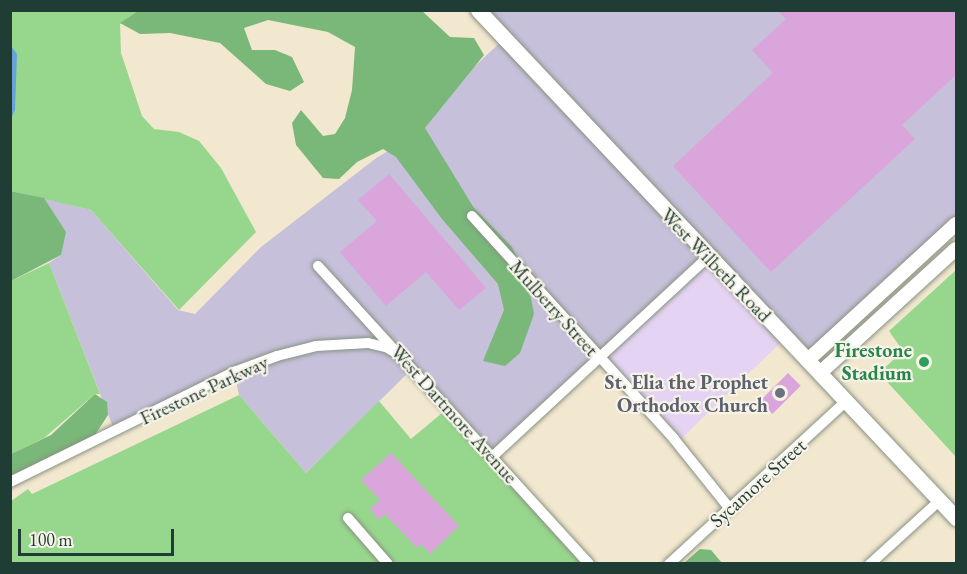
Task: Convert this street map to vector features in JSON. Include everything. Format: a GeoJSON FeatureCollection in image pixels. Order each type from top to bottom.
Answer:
{"type":"FeatureCollection","features":[{"type":"Feature","properties":{"kind":"main road","name":"West Wilbeth Road"},"geometry":{"type":"LineString","coordinates":[[478,10],[708,257],[957,518]]}},
{"type":"Feature","properties":{"kind":"street","name":"Mulberry Street"},"geometry":{"type":"LineString","coordinates":[[472,216],[674,439],[730,509]]}},
{"type":"Feature","properties":{"kind":"street"},"geometry":{"type":"LineString","coordinates":[[808,360],[957,224]]}},
{"type":"Feature","properties":{"kind":"street"},"geometry":{"type":"LineString","coordinates":[[820,373],[957,249]]}},
{"type":"Feature","properties":{"kind":"street"},"geometry":{"type":"LineString","coordinates":[[492,457],[601,359],[708,257]]}},
{"type":"Feature","properties":{"kind":"street","name":"West Dartmore Avenue"},"geometry":{"type":"LineString","coordinates":[[318,266],[406,359],[589,564]]}},
{"type":"Feature","properties":{"kind":"street","name":"Firestone Parkway"},"geometry":{"type":"LineString","coordinates":[[10,482],[234,372],[277,356],[316,346],[368,343],[386,347],[406,359]]}},
{"type":"Feature","properties":{"kind":"street","name":"Sycamore Street"},"geometry":{"type":"LineString","coordinates":[[669,564],[846,401]]}},
{"type":"Feature","properties":{"kind":"street"},"geometry":{"type":"LineString","coordinates":[[870,564],[940,500]]}},
{"type":"Feature","properties":{"kind":"street"},"geometry":{"type":"LineString","coordinates":[[348,518],[388,564]]}},
{"type":"Feature","properties":{"kind":"shaded area"},"geometry":{"type":"Polygon","coordinates":[[[480,11],[956,11],[956,224],[808,360],[480,11]]]}},
{"type":"Feature","properties":{"kind":"shaded area"},"geometry":{"type":"Polygon","coordinates":[[[504,39],[708,257],[492,457],[413,368],[306,473],[239,395],[234,372],[115,432],[49,263],[61,255],[44,198],[91,210],[178,310],[195,314],[261,247],[375,159],[425,128],[461,79],[504,39]]]}},
{"type":"Feature","properties":{"kind":"shaded area"},"geometry":{"type":"Polygon","coordinates":[[[708,257],[786,338],[679,440],[602,360],[708,257]]]}},
{"type":"Feature","properties":{"kind":"green space"},"geometry":{"type":"Polygon","coordinates":[[[140,10],[421,10],[450,37],[474,38],[484,55],[425,128],[474,208],[512,247],[529,288],[534,314],[520,353],[505,366],[483,361],[504,310],[498,284],[442,219],[396,157],[383,149],[357,162],[339,179],[323,178],[296,145],[292,123],[301,110],[323,136],[335,134],[345,118],[352,90],[355,47],[328,32],[268,20],[244,28],[252,50],[275,50],[292,57],[304,82],[290,91],[266,84],[220,43],[170,33],[140,34],[120,23],[140,10]]]}},
{"type":"Feature","properties":{"kind":"green space"},"geometry":{"type":"Polygon","coordinates":[[[10,11],[140,11],[120,24],[121,53],[142,116],[154,129],[179,132],[199,141],[221,168],[256,232],[179,310],[91,210],[11,191],[10,11]]]}},
{"type":"Feature","properties":{"kind":"green space"},"geometry":{"type":"Polygon","coordinates":[[[10,191],[44,198],[66,232],[61,255],[11,281],[10,191]]]}},
{"type":"Feature","properties":{"kind":"green space"},"geometry":{"type":"Polygon","coordinates":[[[49,263],[100,394],[95,394],[44,438],[11,454],[11,281],[49,263]]]}},
{"type":"Feature","properties":{"kind":"green space","name":"Firestone Stadium"},"geometry":{"type":"Polygon","coordinates":[[[956,270],[956,457],[879,373],[903,351],[889,331],[956,270]]]}},
{"type":"Feature","properties":{"kind":"green space"},"geometry":{"type":"Polygon","coordinates":[[[95,394],[107,402],[108,415],[95,435],[11,476],[11,454],[51,435],[95,394]]]}},
{"type":"Feature","properties":{"kind":"green space"},"geometry":{"type":"Polygon","coordinates":[[[239,395],[306,473],[379,401],[411,439],[448,408],[589,564],[11,564],[11,501],[28,489],[32,494],[239,395]]]}},
{"type":"Feature","properties":{"kind":"green space"},"geometry":{"type":"Polygon","coordinates":[[[700,549],[711,550],[722,563],[684,563],[700,549]]]}},
{"type":"Feature","properties":{"kind":"water"},"geometry":{"type":"Polygon","coordinates":[[[11,46],[17,54],[15,110],[11,119],[11,46]]]}},
{"type":"Feature","properties":{"kind":"building"},"geometry":{"type":"Polygon","coordinates":[[[777,10],[957,10],[957,74],[902,125],[915,139],[771,272],[673,166],[773,73],[752,50],[786,19],[777,10]]]}},
{"type":"Feature","properties":{"kind":"building"},"geometry":{"type":"Polygon","coordinates":[[[389,174],[486,288],[459,310],[426,272],[386,306],[340,252],[377,221],[358,200],[389,174]]]}},
{"type":"Feature","properties":{"kind":"building","name":"St. Elia the Prophet Orthodox Church"},"geometry":{"type":"Polygon","coordinates":[[[788,373],[801,386],[772,414],[760,401],[788,373]]]}},
{"type":"Feature","properties":{"kind":"building"},"geometry":{"type":"Polygon","coordinates":[[[391,453],[459,526],[430,554],[421,544],[417,548],[385,514],[379,520],[370,509],[380,500],[361,480],[391,453]]]}},
{"type":"Feature","properties":{"kind":"place","name":"Firestone Stadium"},"geometry":{"type":"Point","coordinates":[924,362]}},
{"type":"Feature","properties":{"kind":"place","name":"St. Elia the Prophet Orthodox Church"},"geometry":{"type":"Point","coordinates":[780,393]}}]}
